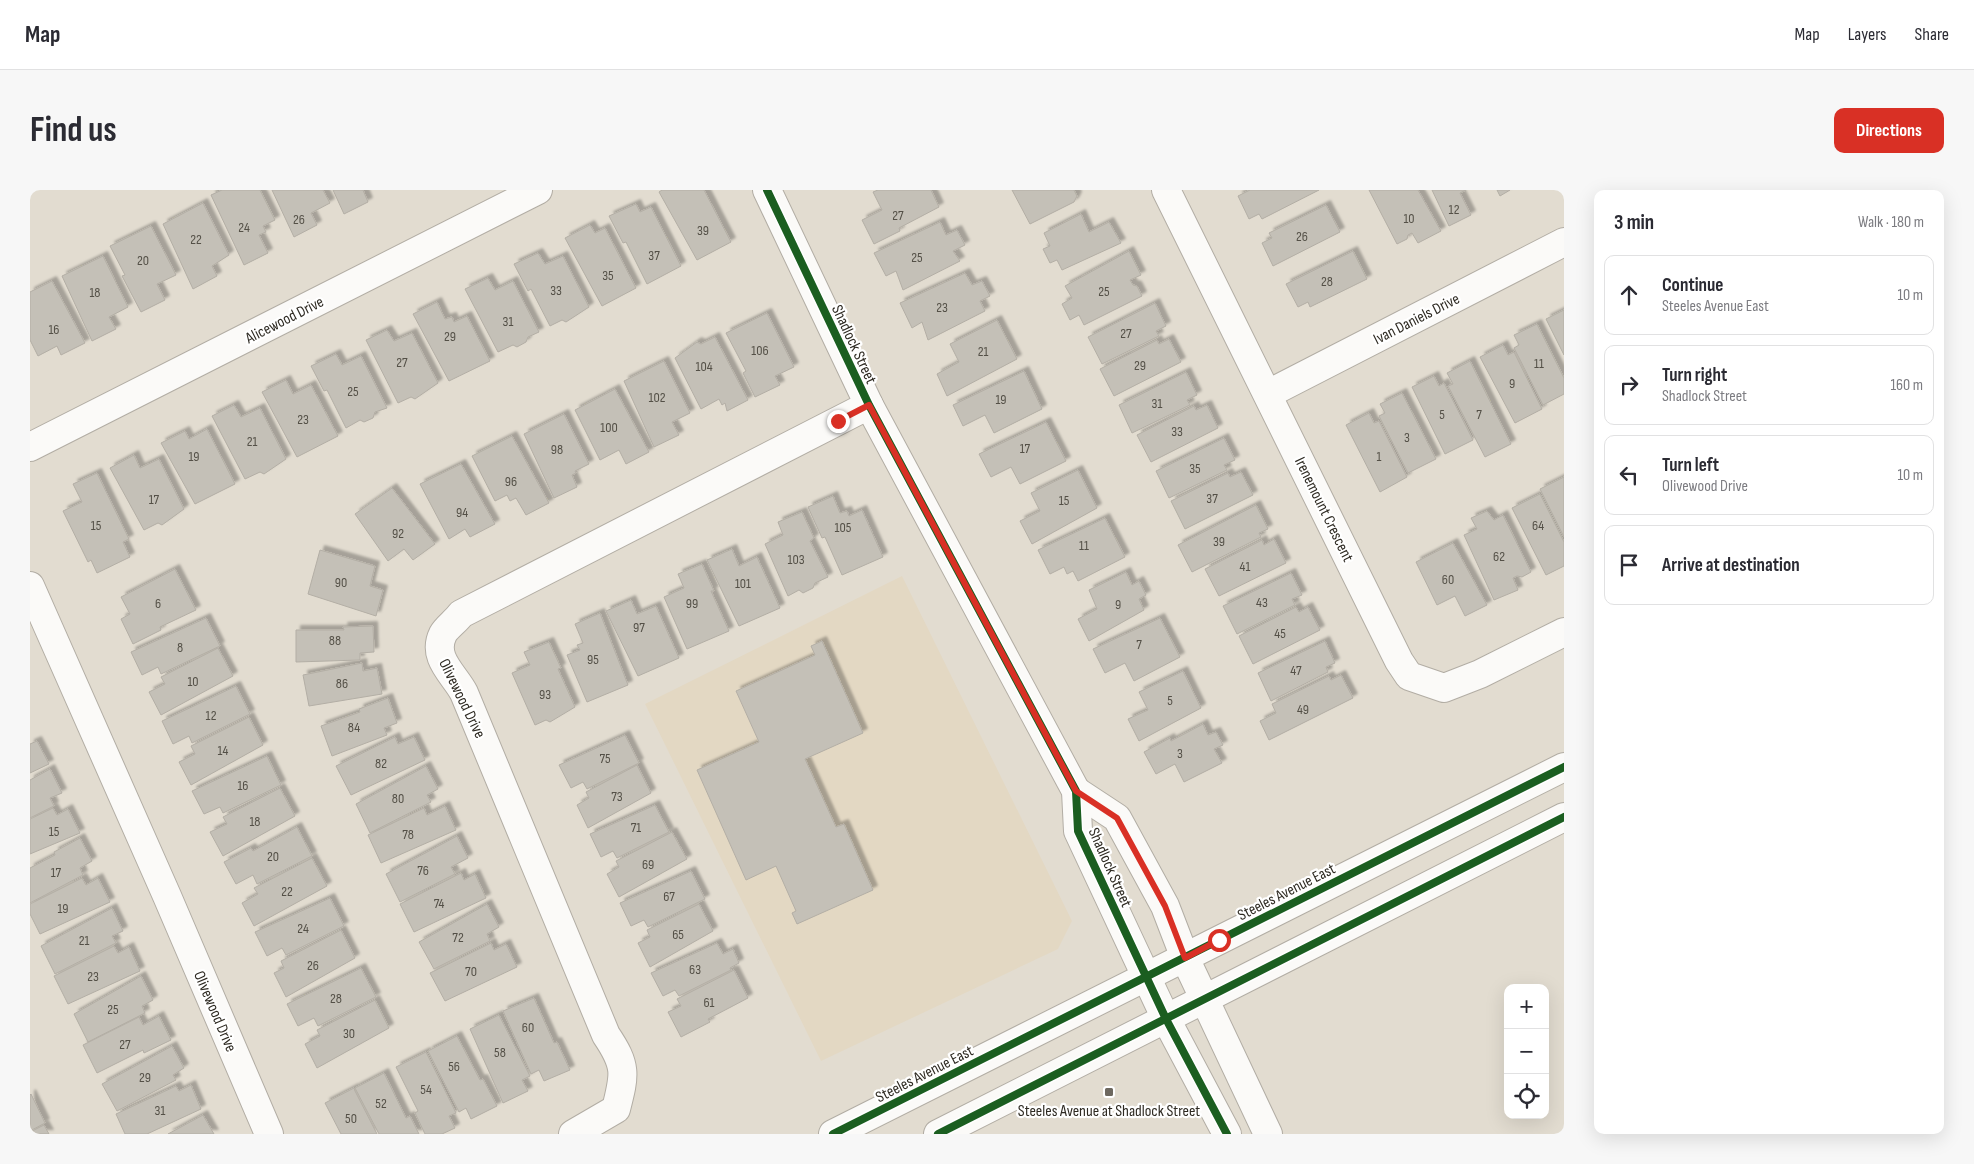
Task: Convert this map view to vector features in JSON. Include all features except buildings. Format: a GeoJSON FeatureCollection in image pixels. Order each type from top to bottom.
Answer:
{"type":"FeatureCollection","features":[{"type":"Feature","properties":{"kind":"street","name":"Alicewood Drive"},"geometry":{"type":"LineString","coordinates":[[30,447],[538,190]]}},
{"type":"Feature","properties":{"kind":"street","name":"Shadlock Street"},"geometry":{"type":"LineString","coordinates":[[767,190],[869,405],[1076,791],[1078,831],[1148,977],[1166,1019],[1227,1134]]}},
{"type":"Feature","properties":{"kind":"street","name":"Irenemount Crescent"},"geometry":{"type":"LineString","coordinates":[[1166,190],[1399,661],[1409,676],[1444,688],[1480,674],[1564,632]]}},
{"type":"Feature","properties":{"kind":"street","name":"Ivan Daniels Drive"},"geometry":{"type":"LineString","coordinates":[[1268,394],[1564,242]]}},
{"type":"Feature","properties":{"kind":"street","name":"Olivewood Drive"},"geometry":{"type":"LineString","coordinates":[[573,1134],[616,1109],[624,1074],[616,1051],[606,1035],[464,693],[443,663],[440,646],[443,634],[461,614],[869,405]]}},
{"type":"Feature","properties":{"kind":"street","name":"Olivewood Drive"},"geometry":{"type":"LineString","coordinates":[[30,586],[167,896],[269,1134]]}},
{"type":"Feature","properties":{"kind":"street","name":"Steeles Avenue East"},"geometry":{"type":"LineString","coordinates":[[833,1134],[1564,767]]}},
{"type":"Feature","properties":{"kind":"street","name":"Shadlock Street"},"geometry":{"type":"LineString","coordinates":[[1076,791],[1117,818],[1165,906],[1185,958],[1268,1134]]}},
{"type":"Feature","properties":{"kind":"street"},"geometry":{"type":"LineString","coordinates":[[938,1134],[1564,817]]}},
{"type":"Feature","properties":{"kind":"shaded area"},"geometry":{"type":"Polygon","coordinates":[[[902,576],[1072,921],[1058,949],[821,1061],[645,704],[902,576]]]}},
{"type":"Feature","properties":{"kind":"cycle path"},"geometry":{"type":"LineString","coordinates":[[767,190],[869,405],[1076,791],[1078,831],[1166,1019],[1227,1134]]}},
{"type":"Feature","properties":{"kind":"cycle path"},"geometry":{"type":"LineString","coordinates":[[833,1134],[1564,767]]}},
{"type":"Feature","properties":{"kind":"cycle path"},"geometry":{"type":"LineString","coordinates":[[938,1134],[1564,817]]}},
{"type":"Feature","properties":{"kind":"place","name":"Steeles Avenue at Shadlock Street"},"geometry":{"type":"Point","coordinates":[1109,1092]}},
{"type":"Feature","properties":{"kind":"route"},"geometry":{"type":"LineString","coordinates":[[838,421],[869,405],[1076,791],[1117,818],[1165,906],[1185,958],[1219,940]]}}]}
